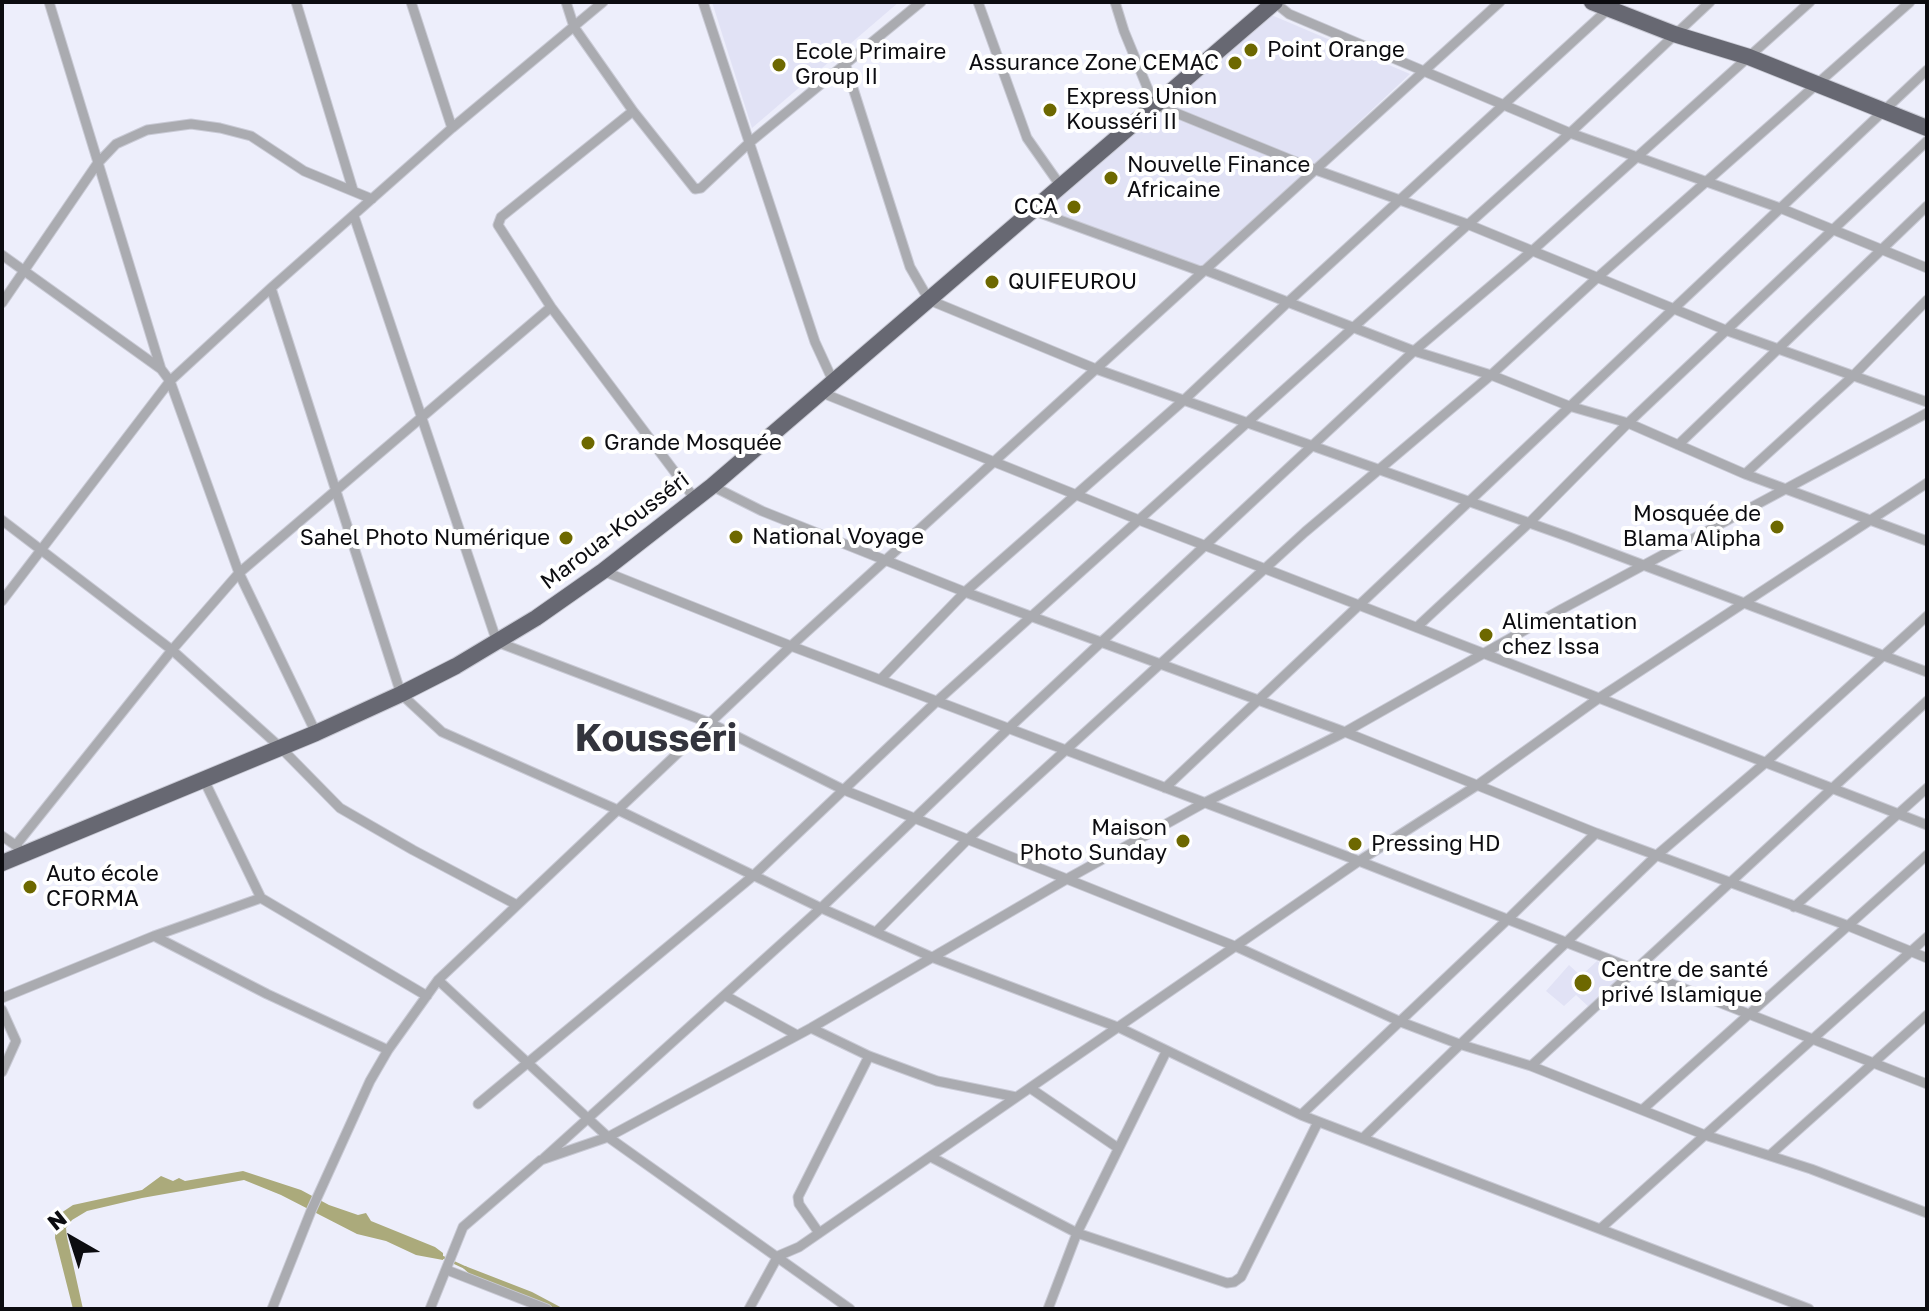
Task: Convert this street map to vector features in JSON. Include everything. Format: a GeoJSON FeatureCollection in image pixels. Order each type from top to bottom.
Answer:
{"type":"FeatureCollection","features":[{"type":"Feature","properties":{"kind":"highway","name":"Maroua-Kousséri"},"geometry":{"type":"LineString","coordinates":[[2,863],[22,849],[316,733],[401,694],[497,642],[603,571],[712,486],[1275,2]]}},
{"type":"Feature","properties":{"kind":"highway"},"geometry":{"type":"LineString","coordinates":[[1592,2],[1612,5],[1674,34],[1749,57],[1927,128]]}},
{"type":"Feature","properties":{"kind":"street"},"geometry":{"type":"LineString","coordinates":[[49,2],[161,369]]}},
{"type":"Feature","properties":{"kind":"street"},"geometry":{"type":"LineString","coordinates":[[411,2],[452,128]]}},
{"type":"Feature","properties":{"kind":"street"},"geometry":{"type":"LineString","coordinates":[[566,2],[574,27],[633,111],[695,189],[701,188],[749,143],[921,2]]}},
{"type":"Feature","properties":{"kind":"street"},"geometry":{"type":"LineString","coordinates":[[2,601],[170,381],[452,128],[603,2]]}},
{"type":"Feature","properties":{"kind":"street"},"geometry":{"type":"LineString","coordinates":[[703,2],[815,342],[826,386],[1075,495],[1927,825]]}},
{"type":"Feature","properties":{"kind":"street"},"geometry":{"type":"LineString","coordinates":[[978,2],[1027,138],[1060,185]]}},
{"type":"Feature","properties":{"kind":"street"},"geometry":{"type":"LineString","coordinates":[[1115,2],[1154,104],[1316,170],[1467,224],[1728,331],[1780,347],[1927,402]]}},
{"type":"Feature","properties":{"kind":"street"},"geometry":{"type":"LineString","coordinates":[[1275,2],[1289,14],[1570,133],[1780,208],[1927,268]]}},
{"type":"Feature","properties":{"kind":"street"},"geometry":{"type":"LineString","coordinates":[[272,1309],[356,1108],[388,1050],[438,980],[791,646],[1500,2]]}},
{"type":"Feature","properties":{"kind":"street"},"geometry":{"type":"LineString","coordinates":[[478,1104],[753,876],[937,701],[1351,326],[1570,133],[1710,2]]}},
{"type":"Feature","properties":{"kind":"street"},"geometry":{"type":"LineString","coordinates":[[430,1309],[463,1227],[472,1217],[726,996],[1414,351],[1532,251],[1810,2]]}},
{"type":"Feature","properties":{"kind":"street"},"geometry":{"type":"LineString","coordinates":[[876,932],[967,840],[1305,532],[1491,375],[1910,2]]}},
{"type":"Feature","properties":{"kind":"street"},"geometry":{"type":"LineString","coordinates":[[299,3],[353,190]]}},
{"type":"Feature","properties":{"kind":"street"},"geometry":{"type":"LineString","coordinates":[[881,679],[965,592],[1184,400],[1612,5]]}},
{"type":"Feature","properties":{"kind":"street"},"geometry":{"type":"LineString","coordinates":[[845,63],[910,267],[929,300],[1096,369],[1312,448],[1469,500],[1927,672]]}},
{"type":"Feature","properties":{"kind":"street"},"geometry":{"type":"LineString","coordinates":[[1165,788],[1927,70]]}},
{"type":"Feature","properties":{"kind":"street"},"geometry":{"type":"LineString","coordinates":[[633,111],[498,221],[500,230],[551,307],[695,499]]}},
{"type":"Feature","properties":{"kind":"street"},"geometry":{"type":"LineString","coordinates":[[2,303],[97,164],[116,144],[147,130],[191,124],[251,136],[304,171],[372,199]]}},
{"type":"Feature","properties":{"kind":"street"},"geometry":{"type":"LineString","coordinates":[[1417,627],[1927,141]]}},
{"type":"Feature","properties":{"kind":"street"},"geometry":{"type":"LineString","coordinates":[[1678,445],[1927,206]]}},
{"type":"Feature","properties":{"kind":"street"},"geometry":{"type":"LineString","coordinates":[[1032,210],[1200,271],[1205,270],[1414,351],[1491,375],[1569,406],[1628,423],[1745,474],[1927,541]]}},
{"type":"Feature","properties":{"kind":"street"},"geometry":{"type":"LineString","coordinates":[[354,216],[497,642],[710,723],[844,790],[1237,947],[1401,1022],[1531,1066],[1705,1135],[1770,1155],[1927,1213]]}},
{"type":"Feature","properties":{"kind":"street"},"geometry":{"type":"LineString","coordinates":[[2,255],[161,369],[170,381],[239,573],[316,733]]}},
{"type":"Feature","properties":{"kind":"street"},"geometry":{"type":"LineString","coordinates":[[271,288],[401,694],[442,732],[618,810],[821,908],[934,958],[1120,1028],[1301,1115],[1809,1309]]}},
{"type":"Feature","properties":{"kind":"street"},"geometry":{"type":"LineString","coordinates":[[1745,474],[1853,376],[1927,300]]}},
{"type":"Feature","properties":{"kind":"street"},"geometry":{"type":"LineString","coordinates":[[2,836],[22,849],[172,650],[239,573],[551,307]]}},
{"type":"Feature","properties":{"kind":"street"},"geometry":{"type":"LineString","coordinates":[[541,1160],[608,1137],[811,1028],[1204,803],[1345,732],[1641,565],[1927,413]]}},
{"type":"Feature","properties":{"kind":"street"},"geometry":{"type":"LineString","coordinates":[[749,1309],[778,1256],[799,1247],[1359,861],[1479,784],[1599,698],[1927,483]]}},
{"type":"Feature","properties":{"kind":"street"},"geometry":{"type":"LineString","coordinates":[[712,486],[762,511],[965,592],[1345,732],[1596,833],[1927,958]]}},
{"type":"Feature","properties":{"kind":"street"},"geometry":{"type":"LineString","coordinates":[[2,520],[172,650],[280,747],[340,808],[517,905]]}},
{"type":"Feature","properties":{"kind":"street"},"geometry":{"type":"LineString","coordinates":[[603,571],[791,646],[1359,861],[1927,1084]]}},
{"type":"Feature","properties":{"kind":"street"},"geometry":{"type":"LineString","coordinates":[[1364,1137],[1657,855],[1765,763],[1927,616]]}},
{"type":"Feature","properties":{"kind":"street"},"geometry":{"type":"LineString","coordinates":[[1531,1066],[1927,701]]}},
{"type":"Feature","properties":{"kind":"street"},"geometry":{"type":"LineString","coordinates":[[203,778],[261,898],[427,996]]}},
{"type":"Feature","properties":{"kind":"street"},"geometry":{"type":"LineString","coordinates":[[1794,907],[1927,788]]}},
{"type":"Feature","properties":{"kind":"street"},"geometry":{"type":"LineString","coordinates":[[1301,1115],[1596,833]]}},
{"type":"Feature","properties":{"kind":"street"},"geometry":{"type":"LineString","coordinates":[[1642,1110],[1927,855]]}},
{"type":"Feature","properties":{"kind":"street"},"geometry":{"type":"LineString","coordinates":[[2,998],[154,936],[261,898]]}},
{"type":"Feature","properties":{"kind":"street"},"geometry":{"type":"LineString","coordinates":[[154,936],[267,994],[388,1050]]}},
{"type":"Feature","properties":{"kind":"street"},"geometry":{"type":"LineString","coordinates":[[1600,1229],[1927,937]]}},
{"type":"Feature","properties":{"kind":"street"},"geometry":{"type":"LineString","coordinates":[[438,980],[608,1137],[850,1309]]}},
{"type":"Feature","properties":{"kind":"street"},"geometry":{"type":"LineString","coordinates":[[726,996],[797,1035]]}},
{"type":"Feature","properties":{"kind":"street"},"geometry":{"type":"LineString","coordinates":[[2,1010],[16,1041],[2,1072]]}},
{"type":"Feature","properties":{"kind":"street"},"geometry":{"type":"LineString","coordinates":[[1770,1155],[1927,1015]]}},
{"type":"Feature","properties":{"kind":"street"},"geometry":{"type":"LineString","coordinates":[[811,1028],[869,1056],[950,1085],[1016,1097]]}},
{"type":"Feature","properties":{"kind":"street"},"geometry":{"type":"LineString","coordinates":[[1048,1309],[1077,1233],[1166,1052]]}},
{"type":"Feature","properties":{"kind":"street"},"geometry":{"type":"LineString","coordinates":[[819,1233],[799,1204],[798,1197],[869,1056]]}},
{"type":"Feature","properties":{"kind":"street"},"geometry":{"type":"LineString","coordinates":[[1030,1088],[1118,1148]]}},
{"type":"Feature","properties":{"kind":"street"},"geometry":{"type":"LineString","coordinates":[[931,1157],[1077,1233],[1227,1283],[1241,1277],[1318,1122]]}},
{"type":"Feature","properties":{"kind":"street"},"geometry":{"type":"LineString","coordinates":[[447,1268],[547,1309]]}},
{"type":"Feature","properties":{"kind":"shaded area","name":"Ecole Primaire Group II"},"geometry":{"type":"Polygon","coordinates":[[[712,2],[899,2],[752,128],[712,2]]]}},
{"type":"Feature","properties":{"kind":"shaded area"},"geometry":{"type":"Polygon","coordinates":[[[1269,14],[1410,74],[1200,271],[1036,211],[1269,14]]]}},
{"type":"Feature","properties":{"kind":"shaded area","name":"Centre de santé privé Islamique"},"geometry":{"type":"Polygon","coordinates":[[[1597,961],[1609,969],[1613,965],[1623,974],[1590,1008],[1576,995],[1564,1006],[1546,991],[1569,965],[1581,976],[1597,961]]]}},
{"type":"Feature","properties":{"kind":"shaded area"},"geometry":{"type":"Polygon","coordinates":[[[243,1171],[301,1190],[329,1205],[358,1215],[366,1213],[371,1221],[435,1247],[443,1253],[443,1260],[416,1255],[386,1241],[357,1234],[281,1195],[244,1180],[142,1198],[87,1211],[72,1220],[66,1228],[67,1237],[83,1309],[73,1309],[55,1238],[56,1221],[61,1213],[73,1205],[142,1190],[161,1176],[173,1181],[179,1178],[185,1181],[243,1171]]]}},
{"type":"Feature","properties":{"kind":"shaded area"},"geometry":{"type":"Polygon","coordinates":[[[465,1266],[532,1292],[564,1309],[554,1309],[474,1278],[463,1268],[465,1266]]]}},
{"type":"Feature","properties":{"kind":"waterway"},"geometry":{"type":"LineString","coordinates":[[440,1256],[466,1268]]}},
{"type":"Feature","properties":{"kind":"place","name":"Point Orange"},"geometry":{"type":"Point","coordinates":[1251,50]}},
{"type":"Feature","properties":{"kind":"place","name":"Assurance Zone CEMAC"},"geometry":{"type":"Point","coordinates":[1235,63]}},
{"type":"Feature","properties":{"kind":"place","name":"Ecole Primaire Group II"},"geometry":{"type":"Point","coordinates":[779,65]}},
{"type":"Feature","properties":{"kind":"place","name":"Express Union Kousséri II"},"geometry":{"type":"Point","coordinates":[1050,110]}},
{"type":"Feature","properties":{"kind":"place","name":"Nouvelle Finance Africaine"},"geometry":{"type":"Point","coordinates":[1111,178]}},
{"type":"Feature","properties":{"kind":"place","name":"CCA"},"geometry":{"type":"Point","coordinates":[1074,207]}},
{"type":"Feature","properties":{"kind":"place","name":"QUIFEUROU"},"geometry":{"type":"Point","coordinates":[992,282]}},
{"type":"Feature","properties":{"kind":"place","name":"Grande Mosquée"},"geometry":{"type":"Point","coordinates":[588,443]}},
{"type":"Feature","properties":{"kind":"place","name":"Mosquée de Blama Alipha"},"geometry":{"type":"Point","coordinates":[1777,527]}},
{"type":"Feature","properties":{"kind":"place","name":"National Voyage"},"geometry":{"type":"Point","coordinates":[736,537]}},
{"type":"Feature","properties":{"kind":"place","name":"Sahel Photo Numérique"},"geometry":{"type":"Point","coordinates":[566,538]}},
{"type":"Feature","properties":{"kind":"place","name":"Alimentation chez Issa"},"geometry":{"type":"Point","coordinates":[1486,635]}},
{"type":"Feature","properties":{"kind":"place","name":"Maison Photo Sunday"},"geometry":{"type":"Point","coordinates":[1183,841]}},
{"type":"Feature","properties":{"kind":"place","name":"Pressing HD"},"geometry":{"type":"Point","coordinates":[1355,844]}},
{"type":"Feature","properties":{"kind":"place","name":"Auto école CFORMA"},"geometry":{"type":"Point","coordinates":[30,887]}},
{"type":"Feature","properties":{"kind":"place","name":"Centre de santé privé Islamique"},"geometry":{"type":"Point","coordinates":[1583,983]}},
{"type":"Feature","properties":{"kind":"district","name":"Kousséri"},"geometry":{"type":"Point","coordinates":[656,739]}}]}
